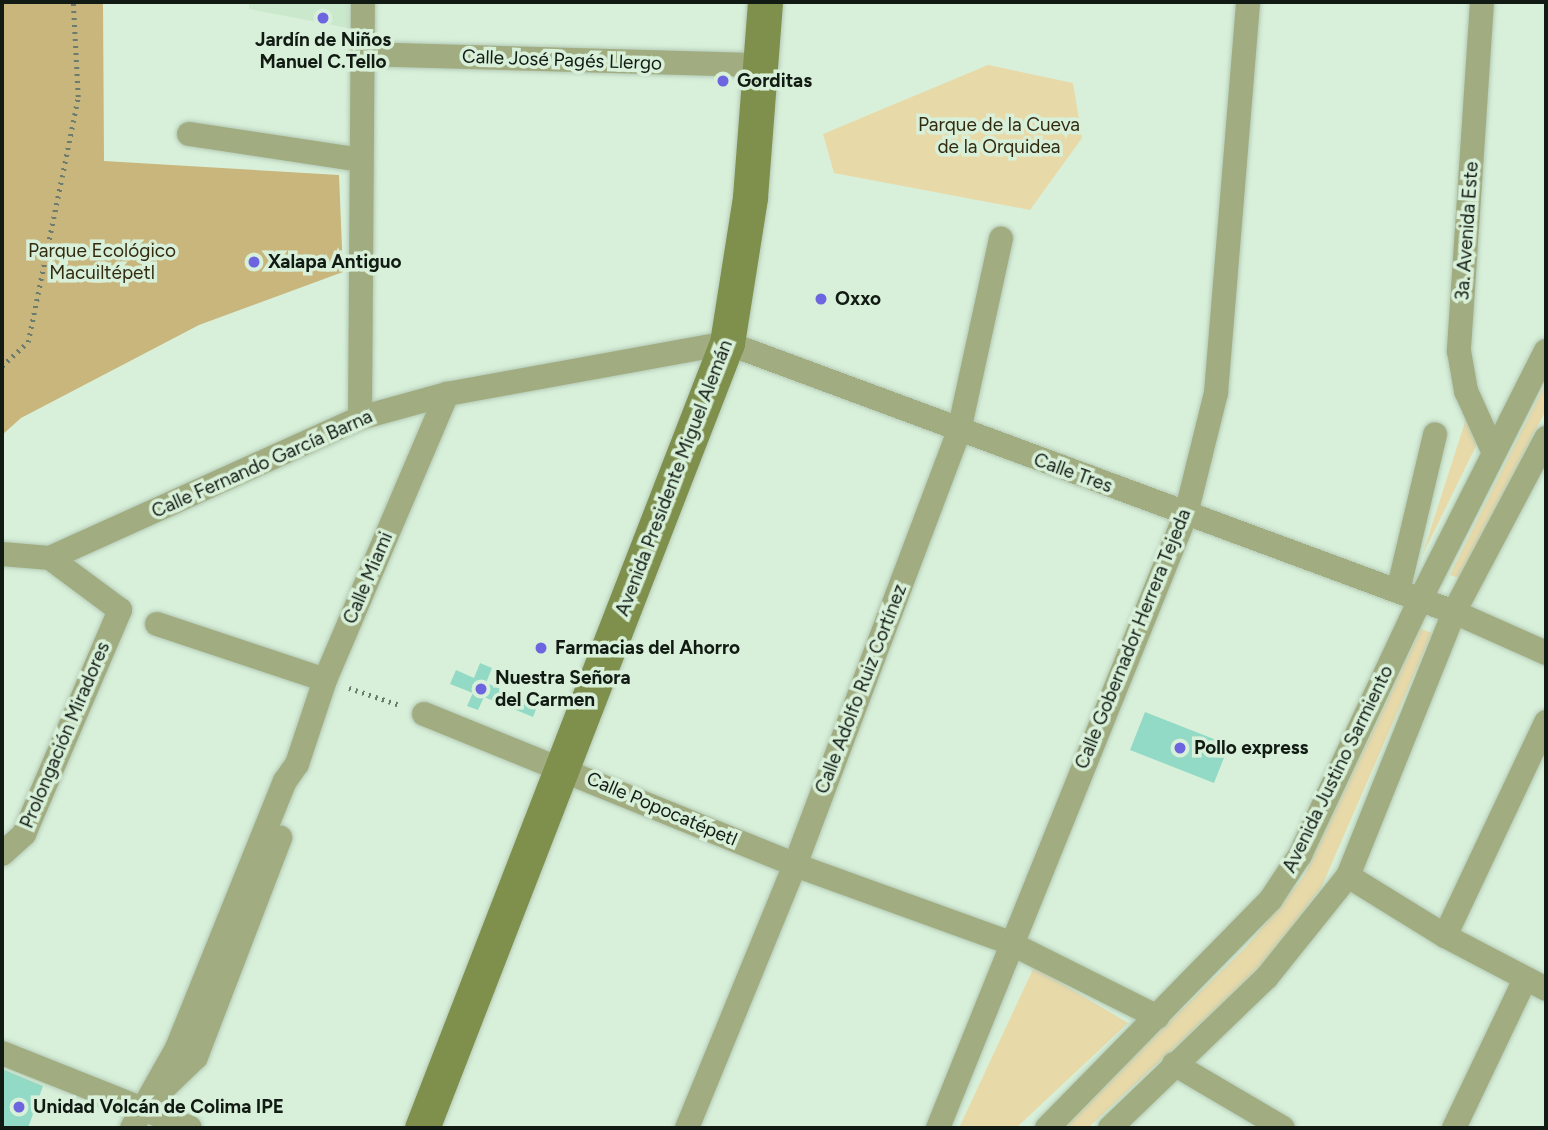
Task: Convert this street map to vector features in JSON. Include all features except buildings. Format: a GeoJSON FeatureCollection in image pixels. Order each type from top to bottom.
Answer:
{"type":"FeatureCollection","features":[{"type":"Feature","properties":{"kind":"main road","name":"Avenida Presidente Miguel Alemán"},"geometry":{"type":"LineString","coordinates":[[422,1128],[727,343],[750,197],[765,2]]}},
{"type":"Feature","properties":{"kind":"street"},"geometry":{"type":"LineString","coordinates":[[360,418],[363,2]]}},
{"type":"Feature","properties":{"kind":"street","name":"Calle Gobernador Herrera Tejeda"},"geometry":{"type":"LineString","coordinates":[[938,1128],[1010,943],[1186,514],[1216,393],[1248,2]]}},
{"type":"Feature","properties":{"kind":"street","name":"3a. Avenida Este"},"geometry":{"type":"LineString","coordinates":[[1482,2],[1459,351],[1465,390],[1494,453]]}},
{"type":"Feature","properties":{"kind":"street","name":"Calle José Pagés Llergo"},"geometry":{"type":"LineString","coordinates":[[364,54],[760,65]]}},
{"type":"Feature","properties":{"kind":"street"},"geometry":{"type":"LineString","coordinates":[[189,134],[360,160]]}},
{"type":"Feature","properties":{"kind":"street","name":"Calle Adolfo Ruiz Cortínez"},"geometry":{"type":"LineString","coordinates":[[687,1128],[794,865],[959,431],[1001,239]]}},
{"type":"Feature","properties":{"kind":"street","name":"Calle Tres"},"geometry":{"type":"LineString","coordinates":[[727,343],[1454,612],[1546,653]]}},
{"type":"Feature","properties":{"kind":"street","name":"Calle Fernando García Barna"},"geometry":{"type":"LineString","coordinates":[[50,558],[360,418],[447,394],[727,343]]}},
{"type":"Feature","properties":{"kind":"street","name":"Avenida Justino Sarmiento"},"geometry":{"type":"LineString","coordinates":[[1047,1128],[1271,899],[1300,855],[1409,596],[1494,453],[1546,351]]}},
{"type":"Feature","properties":{"kind":"street","name":"Calle Miami"},"geometry":{"type":"LineString","coordinates":[[137,1119],[177,1048],[285,781],[297,764],[325,680],[447,394]]}},
{"type":"Feature","properties":{"kind":"street"},"geometry":{"type":"LineString","coordinates":[[1409,596],[1435,434]]}},
{"type":"Feature","properties":{"kind":"street"},"geometry":{"type":"LineString","coordinates":[[1110,1128],[1267,977],[1348,876],[1454,612],[1546,438]]}},
{"type":"Feature","properties":{"kind":"street"},"geometry":{"type":"LineString","coordinates":[[2,554],[50,558]]}},
{"type":"Feature","properties":{"kind":"street","name":"Prolongación Miradores"},"geometry":{"type":"LineString","coordinates":[[2,854],[23,834],[120,610],[50,558]]}},
{"type":"Feature","properties":{"kind":"street"},"geometry":{"type":"LineString","coordinates":[[157,624],[325,680]]}},
{"type":"Feature","properties":{"kind":"street","name":"Calle Popocatépetl"},"geometry":{"type":"LineString","coordinates":[[424,713],[564,768],[794,865],[1010,943],[1158,1017]]}},
{"type":"Feature","properties":{"kind":"street"},"geometry":{"type":"LineString","coordinates":[[1445,936],[1546,722]]}},
{"type":"Feature","properties":{"kind":"street"},"geometry":{"type":"LineString","coordinates":[[1348,876],[1445,936],[1536,984],[1454,1128]]}},
{"type":"Feature","properties":{"kind":"street"},"geometry":{"type":"LineString","coordinates":[[2,1053],[137,1119],[190,1128]]}},
{"type":"Feature","properties":{"kind":"street"},"geometry":{"type":"LineString","coordinates":[[1174,1064],[1283,1128]]}},
{"type":"Feature","properties":{"kind":"path"},"geometry":{"type":"LineString","coordinates":[[2,366],[28,342],[78,97],[73,2]]}},
{"type":"Feature","properties":{"kind":"path"},"geometry":{"type":"LineString","coordinates":[[325,680],[424,713]]}},
{"type":"Feature","properties":{"kind":"shaded area","name":"Jardín de Niños Manuel C.Tello"},"geometry":{"type":"Polygon","coordinates":[[[249,2],[348,2],[348,28],[249,9],[249,2]]]}},
{"type":"Feature","properties":{"kind":"green space","name":"Parque Ecológico Macuiltépetl"},"geometry":{"type":"Polygon","coordinates":[[[2,2],[103,2],[104,161],[339,175],[343,272],[199,325],[21,418],[2,435],[2,2]]]}},
{"type":"Feature","properties":{"kind":"green space","name":"Parque de la Cueva de la Orquidea"},"geometry":{"type":"Polygon","coordinates":[[[988,65],[1073,83],[1082,138],[1030,210],[834,173],[823,134],[988,65]]]}},
{"type":"Feature","properties":{"kind":"green space"},"geometry":{"type":"Polygon","coordinates":[[[1546,382],[1546,410],[1459,578],[1450,575],[1546,382]]]}},
{"type":"Feature","properties":{"kind":"green space"},"geometry":{"type":"Polygon","coordinates":[[[1467,416],[1478,442],[1422,556],[1467,416]]]}},
{"type":"Feature","properties":{"kind":"green space"},"geometry":{"type":"Polygon","coordinates":[[[1421,629],[1432,633],[1321,888],[1263,965],[1088,1128],[1060,1128],[1246,947],[1304,876],[1421,629]]]}},
{"type":"Feature","properties":{"kind":"green space"},"geometry":{"type":"Polygon","coordinates":[[[1034,967],[1128,1023],[1016,1128],[959,1128],[1034,967]]]}},
{"type":"Feature","properties":{"kind":"place","name":"Jardín de Niños Manuel C.Tello"},"geometry":{"type":"Point","coordinates":[323,18]}},
{"type":"Feature","properties":{"kind":"place","name":"Gorditas"},"geometry":{"type":"Point","coordinates":[723,81]}},
{"type":"Feature","properties":{"kind":"place","name":"Xalapa Antiguo"},"geometry":{"type":"Point","coordinates":[254,262]}},
{"type":"Feature","properties":{"kind":"place","name":"Oxxo"},"geometry":{"type":"Point","coordinates":[821,299]}},
{"type":"Feature","properties":{"kind":"place","name":"Farmacias del Ahorro"},"geometry":{"type":"Point","coordinates":[541,648]}},
{"type":"Feature","properties":{"kind":"place","name":"Nuestra Señora del Carmen"},"geometry":{"type":"Point","coordinates":[481,689]}},
{"type":"Feature","properties":{"kind":"place","name":"Pollo express"},"geometry":{"type":"Point","coordinates":[1180,748]}},
{"type":"Feature","properties":{"kind":"place","name":"Unidad Volcán de Colima IPE"},"geometry":{"type":"Point","coordinates":[19,1107]}}]}
